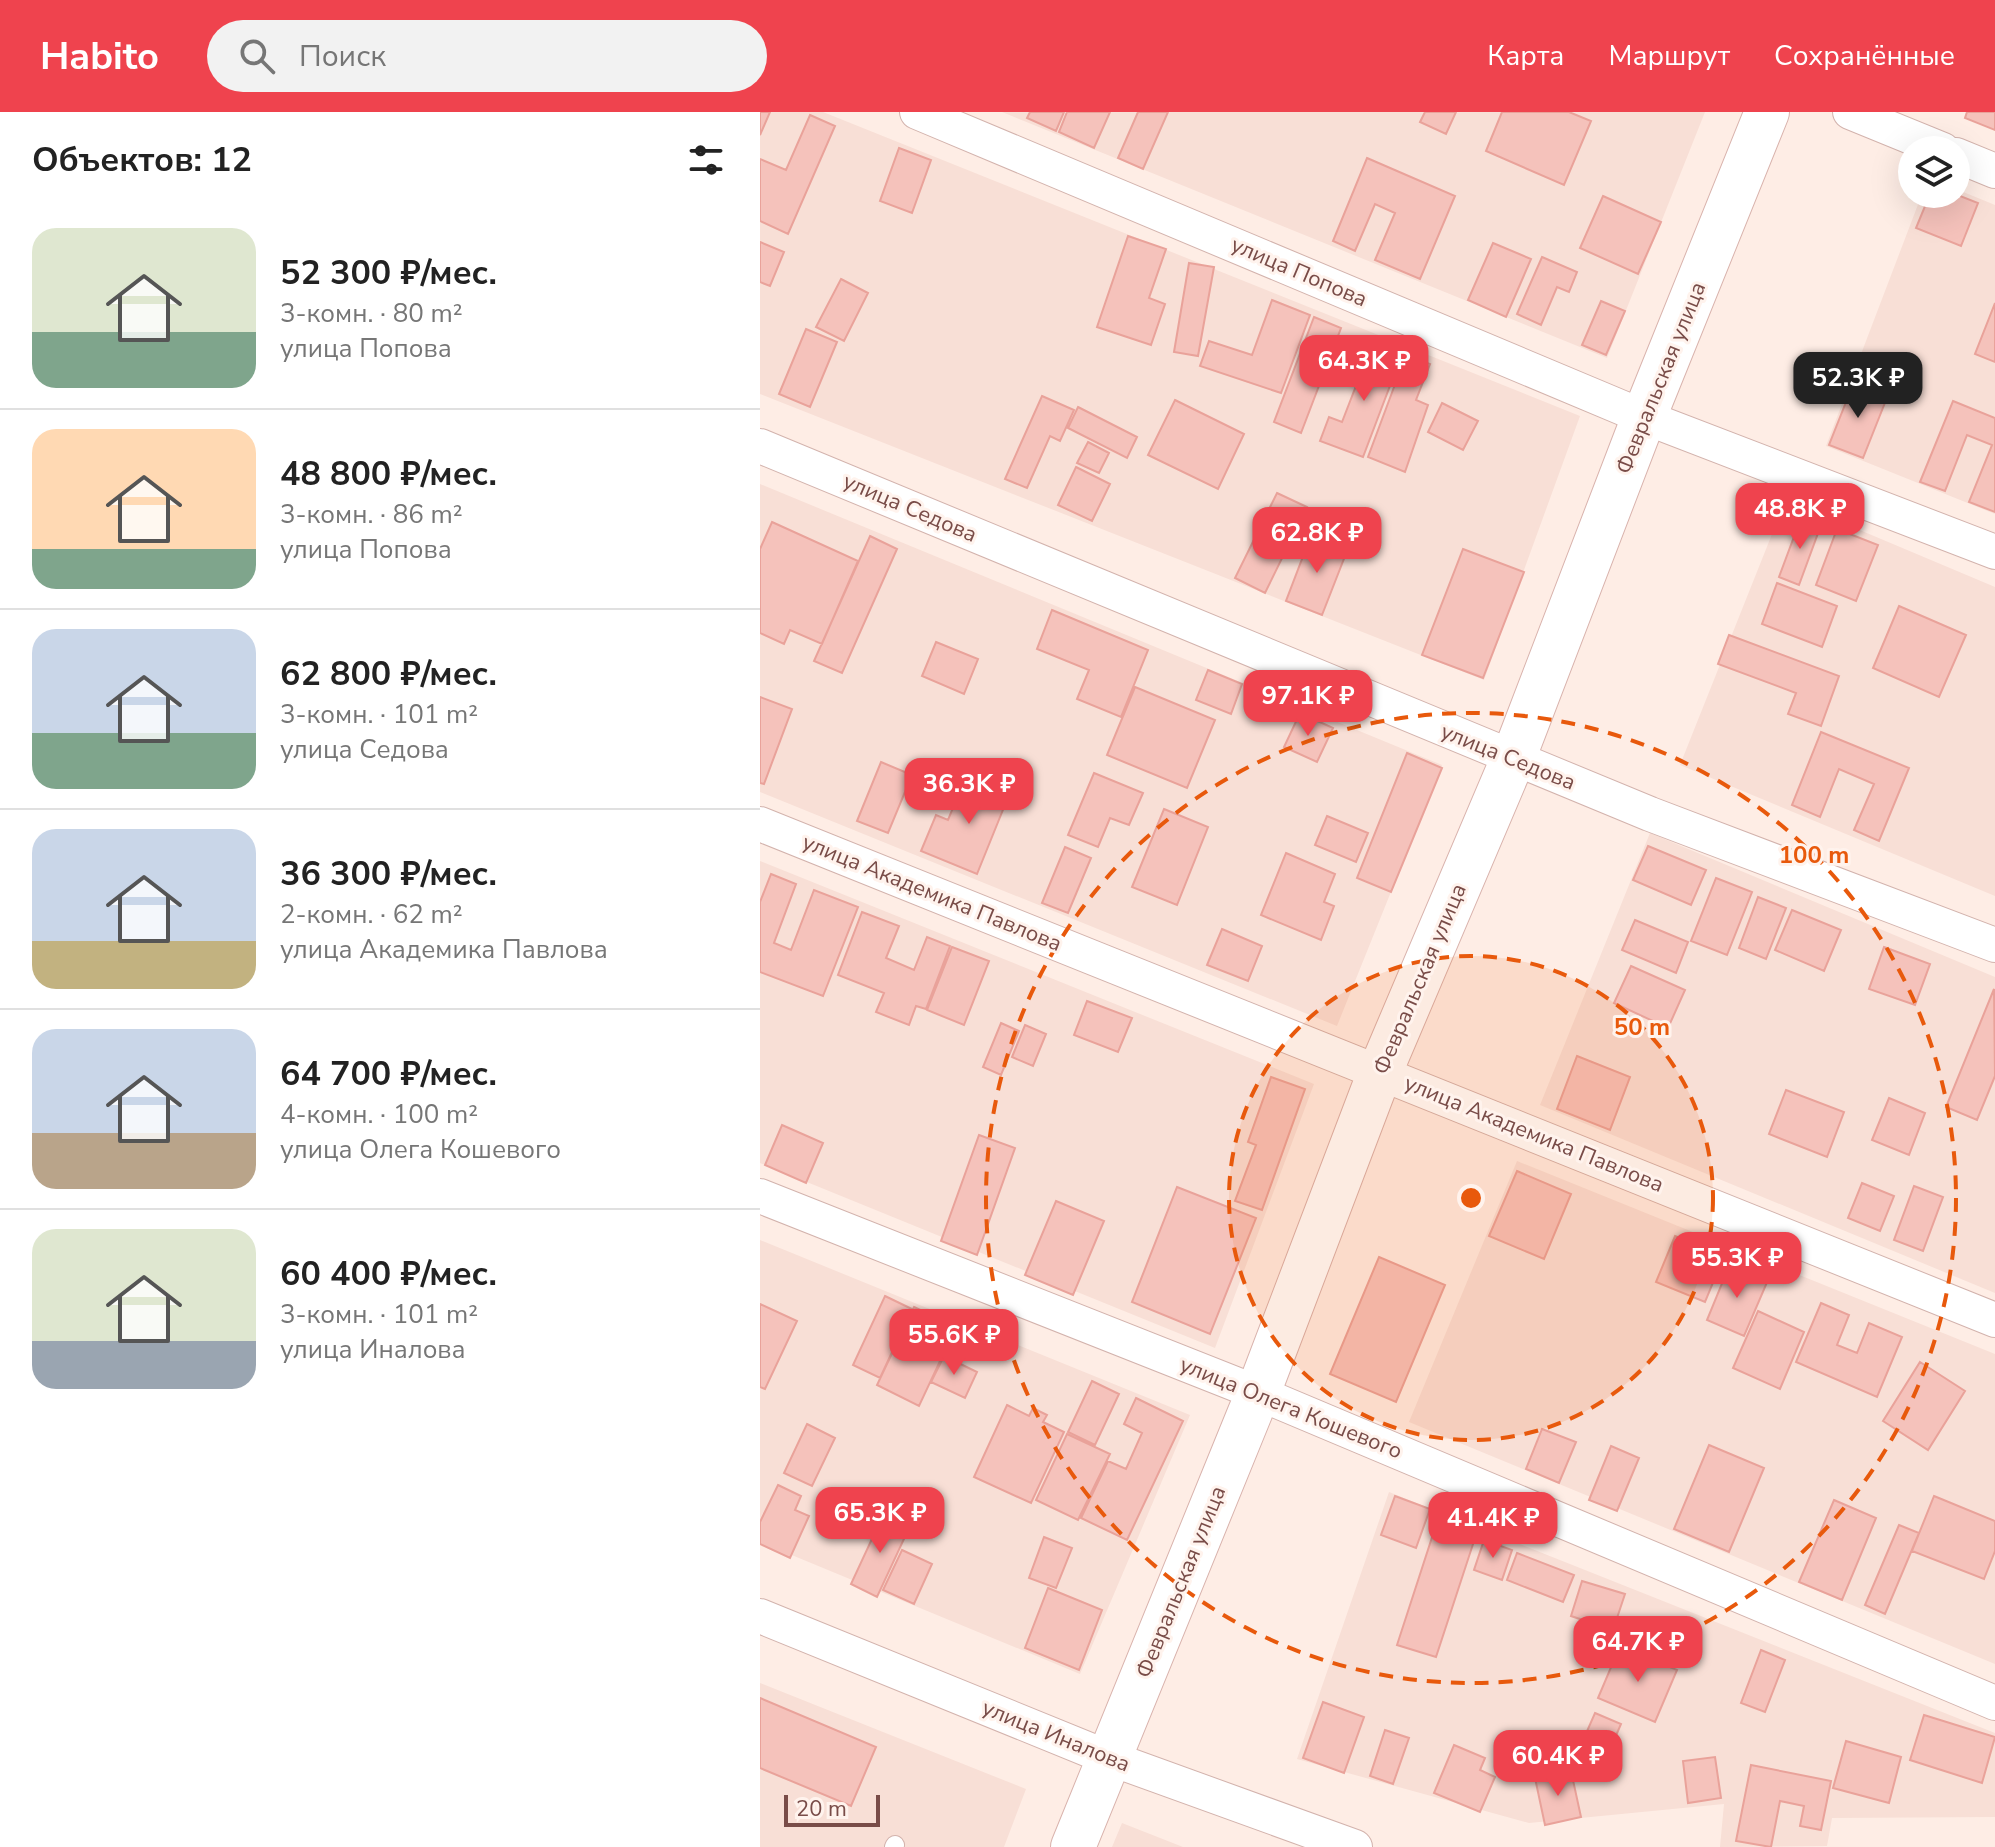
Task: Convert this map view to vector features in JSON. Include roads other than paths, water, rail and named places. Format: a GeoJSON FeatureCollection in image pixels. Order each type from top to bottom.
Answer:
{"type":"FeatureCollection","features":[{"type":"Feature","properties":{"kind":"street","name":"улица Попова"},"geometry":{"type":"LineString","coordinates":[[917,112],[1644,417],[1995,552]]}},
{"type":"Feature","properties":{"kind":"street","name":"Февральская улица"},"geometry":{"type":"LineString","coordinates":[[1073,1847],[1258,1393],[1380,1072],[1513,759],[1644,417],[1767,112]]}},
{"type":"Feature","properties":{"kind":"street"},"geometry":{"type":"LineString","coordinates":[[1850,112],[1909,136]]}},
{"type":"Feature","properties":{"kind":"street"},"geometry":{"type":"LineString","coordinates":[[1970,161],[1995,171]]}},
{"type":"Feature","properties":{"kind":"street","name":"улица Седова"},"geometry":{"type":"LineString","coordinates":[[760,446],[1513,759],[1995,945]]}},
{"type":"Feature","properties":{"kind":"street","name":"улица Академика Павлова"},"geometry":{"type":"LineString","coordinates":[[760,824],[1995,1320]]}},
{"type":"Feature","properties":{"kind":"street","name":"улица Олега Кошевого"},"geometry":{"type":"LineString","coordinates":[[760,1196],[1258,1393],[1995,1703]]}},
{"type":"Feature","properties":{"kind":"street","name":"улица Иналова"},"geometry":{"type":"LineString","coordinates":[[760,1616],[1109,1758],[1355,1847]]}}]}
